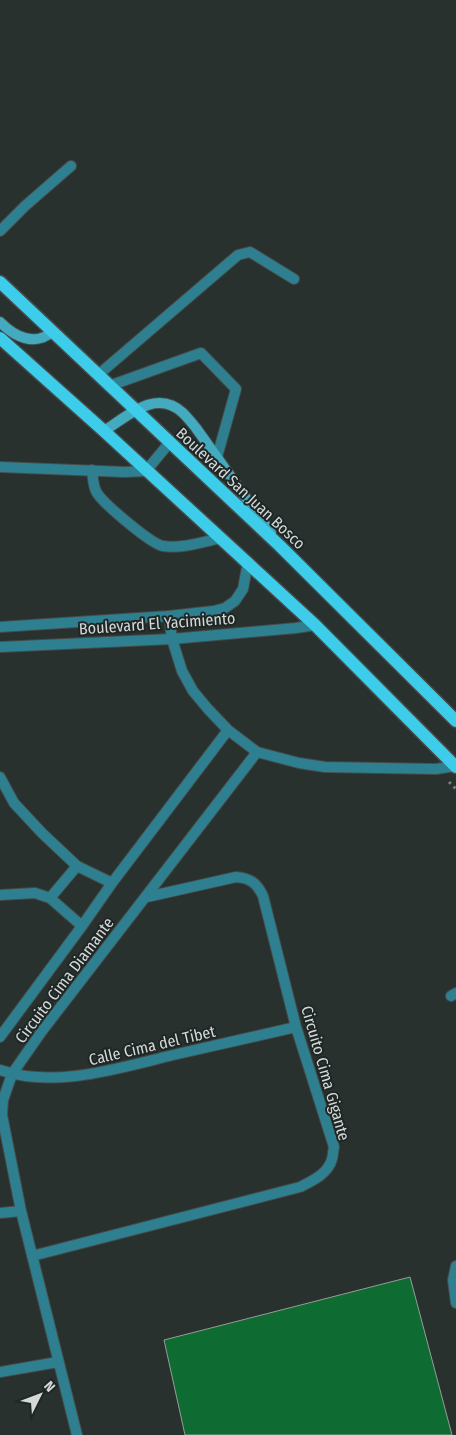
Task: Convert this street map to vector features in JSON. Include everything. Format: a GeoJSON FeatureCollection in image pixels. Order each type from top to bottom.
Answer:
{"type":"FeatureCollection","features":[{"type":"Feature","properties":{"kind":"main road","name":"Boulevard San Juan Bosco"},"geometry":{"type":"LineString","coordinates":[[0,282],[280,546],[456,721]]}},
{"type":"Feature","properties":{"kind":"main road"},"geometry":{"type":"LineString","coordinates":[[0,322],[10,332],[24,338],[39,339],[46,337],[52,332]]}},
{"type":"Feature","properties":{"kind":"main road"},"geometry":{"type":"LineString","coordinates":[[0,338],[248,562],[315,625],[456,766]]}},
{"type":"Feature","properties":{"kind":"main road"},"geometry":{"type":"LineString","coordinates":[[104,431],[136,410],[149,404],[157,402],[174,407],[183,413],[196,428],[280,546]]}},
{"type":"Feature","properties":{"kind":"street"},"geometry":{"type":"LineString","coordinates":[[0,230],[71,166]]}},
{"type":"Feature","properties":{"kind":"street"},"geometry":{"type":"LineString","coordinates":[[98,375],[238,255],[250,252],[294,279]]}},
{"type":"Feature","properties":{"kind":"street"},"geometry":{"type":"LineString","coordinates":[[109,386],[201,353],[236,389],[217,457]]}},
{"type":"Feature","properties":{"kind":"street"},"geometry":{"type":"LineString","coordinates":[[0,467],[125,472],[146,471],[170,442]]}},
{"type":"Feature","properties":{"kind":"street"},"geometry":{"type":"LineString","coordinates":[[92,470],[94,489],[97,494],[150,541],[161,546],[170,547],[221,538]]}},
{"type":"Feature","properties":{"kind":"street","name":"Boulevard El Yacimiento"},"geometry":{"type":"LineString","coordinates":[[0,627],[214,612],[226,608],[235,601],[243,589],[248,562]]}},
{"type":"Feature","properties":{"kind":"street"},"geometry":{"type":"LineString","coordinates":[[169,616],[172,639],[182,671],[193,691],[228,730],[257,752],[299,763],[325,767],[436,769],[456,766]]}},
{"type":"Feature","properties":{"kind":"street","name":"Boulevard El Yacimiento"},"geometry":{"type":"LineString","coordinates":[[0,647],[172,639],[315,625]]}},
{"type":"Feature","properties":{"kind":"street","name":"Circuito Cima Diamante"},"geometry":{"type":"LineString","coordinates":[[0,1037],[112,883],[228,730]]}},
{"type":"Feature","properties":{"kind":"street","name":"Circuito Cima Diamante"},"geometry":{"type":"LineString","coordinates":[[77,1435],[21,1211],[2,1115],[3,1100],[12,1074],[54,1016],[257,752]]}},
{"type":"Feature","properties":{"kind":"street"},"geometry":{"type":"LineString","coordinates":[[0,777],[14,803],[42,833],[77,866],[112,883]]}},
{"type":"Feature","properties":{"kind":"street"},"geometry":{"type":"LineString","coordinates":[[50,898],[77,866]]}},
{"type":"Feature","properties":{"kind":"street","name":"Circuito Cima Gigante"},"geometry":{"type":"LineString","coordinates":[[32,1256],[300,1187],[326,1170],[332,1160],[334,1147],[296,1027],[263,896],[255,882],[247,878],[236,877],[147,897]]}},
{"type":"Feature","properties":{"kind":"street"},"geometry":{"type":"LineString","coordinates":[[0,895],[36,893],[50,898],[82,926]]}},
{"type":"Feature","properties":{"kind":"street","name":"Calle Cima del Tibet"},"geometry":{"type":"LineString","coordinates":[[0,1070],[12,1074],[49,1078],[89,1075],[296,1027]]}},
{"type":"Feature","properties":{"kind":"street"},"geometry":{"type":"LineString","coordinates":[[0,1213],[21,1211]]}},
{"type":"Feature","properties":{"kind":"street"},"geometry":{"type":"LineString","coordinates":[[456,1266],[453,1280],[456,1303]]}},
{"type":"Feature","properties":{"kind":"street"},"geometry":{"type":"LineString","coordinates":[[0,1372],[58,1362]]}},
{"type":"Feature","properties":{"kind":"path"},"geometry":{"type":"LineString","coordinates":[[452,785],[456,789]]}},
{"type":"Feature","properties":{"kind":"building"},"geometry":{"type":"Polygon","coordinates":[[[410,1277],[452,1435],[185,1435],[164,1340],[410,1277]]]}}]}
